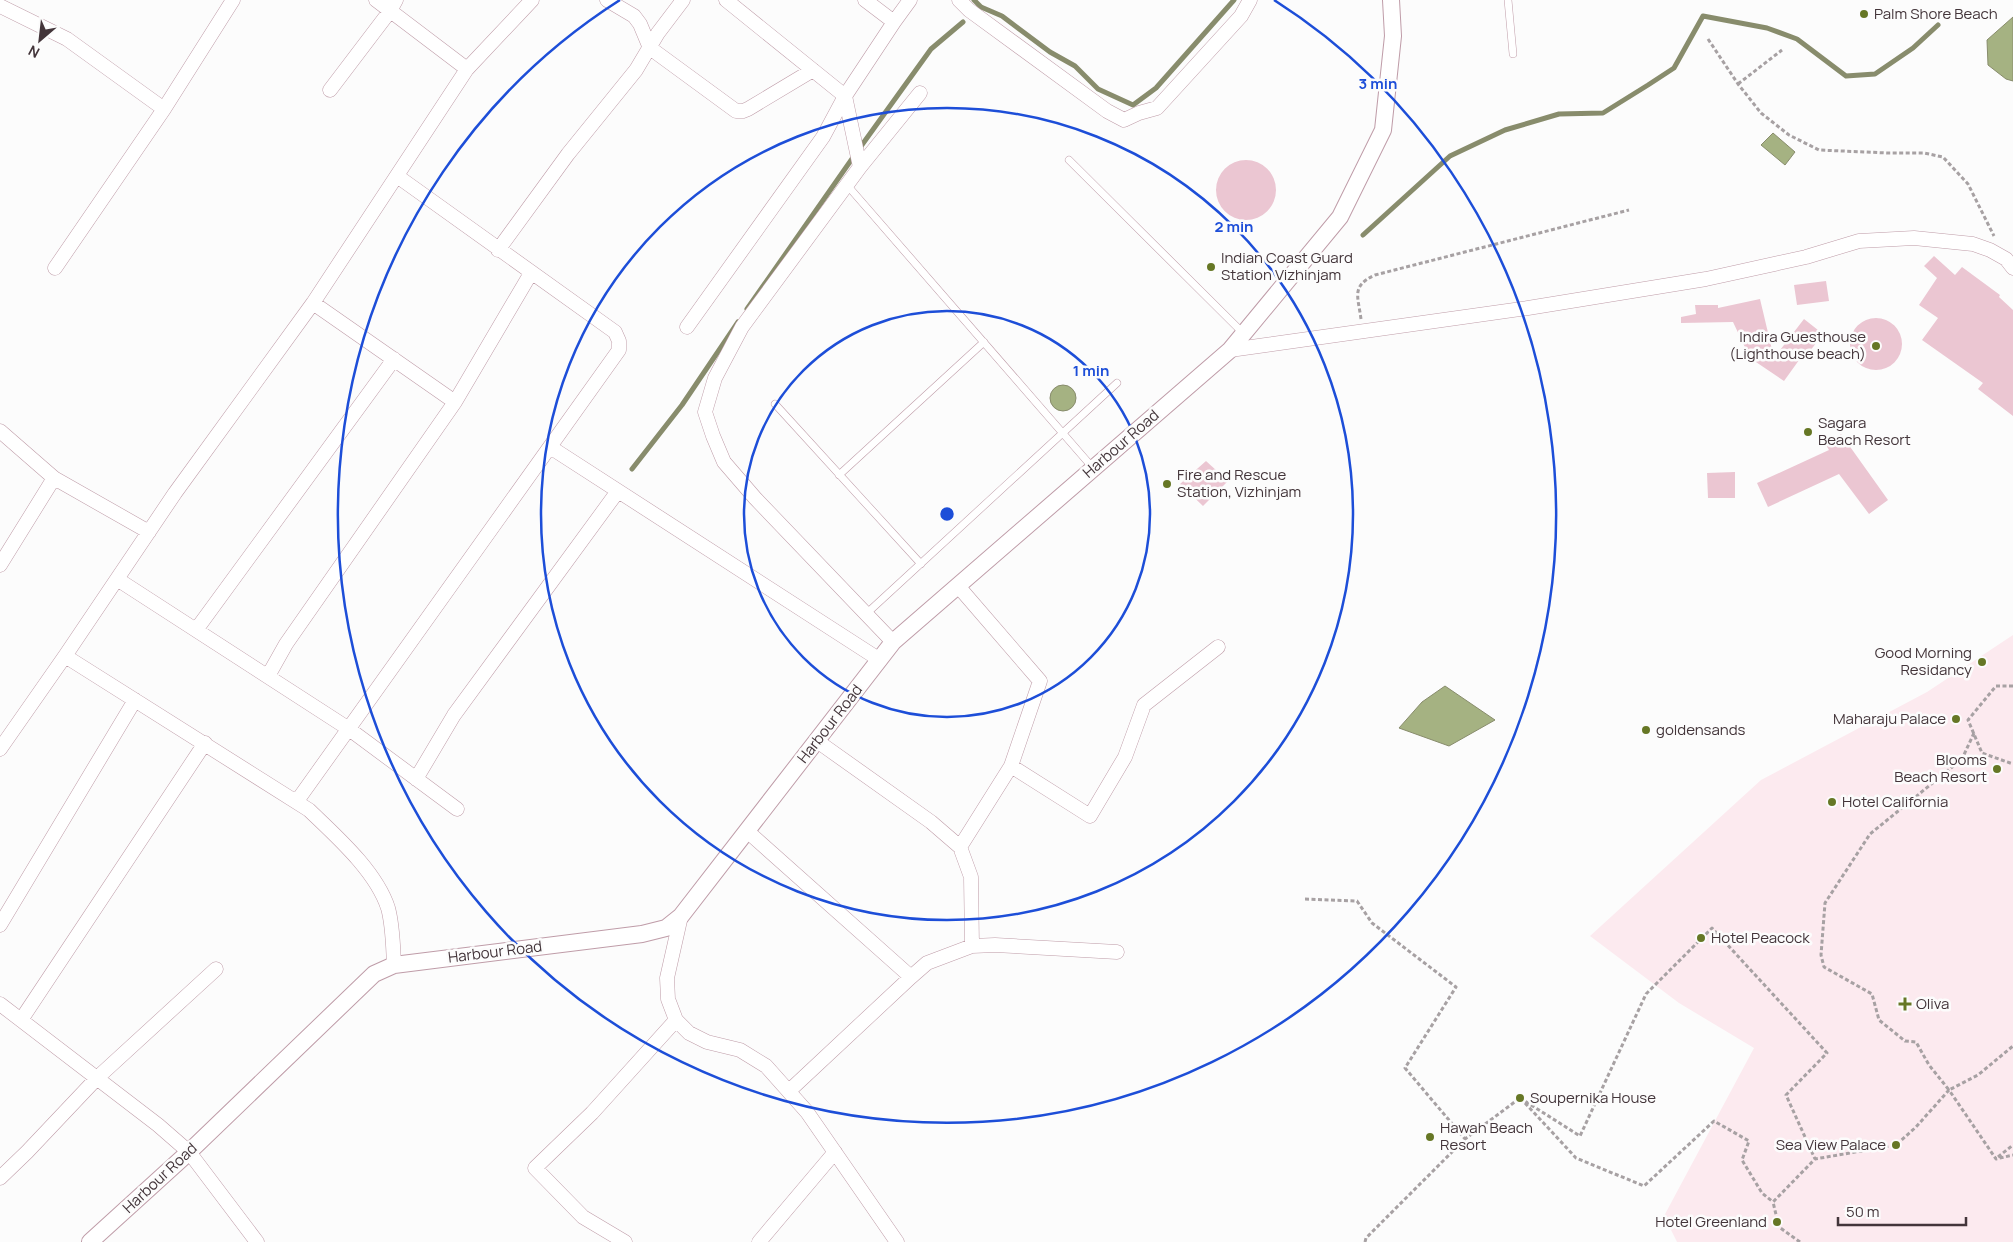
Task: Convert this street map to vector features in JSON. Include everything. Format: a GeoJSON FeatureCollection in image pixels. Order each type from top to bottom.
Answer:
{"type":"FeatureCollection","features":[{"type":"Feature","properties":{"kind":"street"},"geometry":{"type":"LineString","coordinates":[[55,268],[164,109],[232,0]]}},
{"type":"Feature","properties":{"kind":"street"},"geometry":{"type":"LineString","coordinates":[[376,0],[393,5],[467,69]]}},
{"type":"Feature","properties":{"kind":"street"},"geometry":{"type":"LineString","coordinates":[[0,749],[66,656],[149,532],[313,303],[467,69],[532,0]]}},
{"type":"Feature","properties":{"kind":"street"},"geometry":{"type":"LineString","coordinates":[[607,0],[634,16],[640,24],[650,48],[736,111],[748,109],[813,70]]}},
{"type":"Feature","properties":{"kind":"street"},"geometry":{"type":"LineString","coordinates":[[498,250],[568,154],[636,70],[662,27],[683,0]]}},
{"type":"Feature","properties":{"kind":"street"},"geometry":{"type":"LineString","coordinates":[[726,0],[845,96],[860,167]]}},
{"type":"Feature","properties":{"kind":"street"},"geometry":{"type":"LineString","coordinates":[[866,0],[894,22]]}},
{"type":"Feature","properties":{"kind":"street"},"geometry":{"type":"LineString","coordinates":[[687,326],[823,137],[845,96],[910,0]]}},
{"type":"Feature","properties":{"kind":"street"},"geometry":{"type":"LineString","coordinates":[[959,0],[969,10],[1100,106],[1124,120],[1157,108],[1241,16],[1250,0]]}},
{"type":"Feature","properties":{"kind":"street","name":"Harbour Road"},"geometry":{"type":"LineString","coordinates":[[90,1242],[189,1152],[374,974],[394,965],[642,934],[666,928],[681,916],[893,642],[1230,350],[1340,217],[1382,130],[1393,36],[1391,0]]}},
{"type":"Feature","properties":{"kind":"street"},"geometry":{"type":"LineString","coordinates":[[330,90],[393,5]]}},
{"type":"Feature","properties":{"kind":"street"},"geometry":{"type":"LineString","coordinates":[[0,6],[67,39],[164,109]]}},
{"type":"Feature","properties":{"kind":"street"},"geometry":{"type":"LineString","coordinates":[[893,642],[755,498],[724,462],[705,412],[715,378],[742,327],[860,167],[920,93]]}},
{"type":"Feature","properties":{"kind":"street"},"geometry":{"type":"LineString","coordinates":[[298,801],[619,350],[619,341],[615,332],[396,176]]}},
{"type":"Feature","properties":{"kind":"street"},"geometry":{"type":"LineString","coordinates":[[1230,350],[1528,308],[1706,279],[1806,257],[1859,241],[1914,238],[1973,244],[1990,250],[2010,264]]}},
{"type":"Feature","properties":{"kind":"street"},"geometry":{"type":"LineString","coordinates":[[268,676],[286,644],[455,402],[531,273]]}},
{"type":"Feature","properties":{"kind":"street"},"geometry":{"type":"LineString","coordinates":[[313,303],[455,402]]}},
{"type":"Feature","properties":{"kind":"street"},"geometry":{"type":"LineString","coordinates":[[196,630],[394,360]]}},
{"type":"Feature","properties":{"kind":"street"},"geometry":{"type":"LineString","coordinates":[[0,431],[54,478],[149,532]]}},
{"type":"Feature","properties":{"kind":"street"},"geometry":{"type":"LineString","coordinates":[[550,447],[880,660]]}},
{"type":"Feature","properties":{"kind":"street"},"geometry":{"type":"LineString","coordinates":[[0,565],[54,478]]}},
{"type":"Feature","properties":{"kind":"street"},"geometry":{"type":"LineString","coordinates":[[416,779],[454,715],[618,491]]}},
{"type":"Feature","properties":{"kind":"street"},"geometry":{"type":"LineString","coordinates":[[117,579],[349,729],[457,810]]}},
{"type":"Feature","properties":{"kind":"street"},"geometry":{"type":"LineString","coordinates":[[958,586],[1040,681],[1011,766],[960,847]]}},
{"type":"Feature","properties":{"kind":"street"},"geometry":{"type":"LineString","coordinates":[[1011,766],[1090,816],[1125,757],[1144,705],[1218,647]]}},
{"type":"Feature","properties":{"kind":"street"},"geometry":{"type":"LineString","coordinates":[[66,656],[298,801],[309,810],[340,840],[373,878],[387,906],[392,927],[394,965]]}},
{"type":"Feature","properties":{"kind":"street"},"geometry":{"type":"LineString","coordinates":[[0,925],[135,700]]}},
{"type":"Feature","properties":{"kind":"street"},"geometry":{"type":"LineString","coordinates":[[817,741],[931,822],[960,847],[971,877],[972,946]]}},
{"type":"Feature","properties":{"kind":"street"},"geometry":{"type":"LineString","coordinates":[[21,1020],[205,744]]}},
{"type":"Feature","properties":{"kind":"street"},"geometry":{"type":"LineString","coordinates":[[747,831],[911,977]]}},
{"type":"Feature","properties":{"kind":"street"},"geometry":{"type":"LineString","coordinates":[[681,916],[667,978],[668,999],[676,1020],[689,1033],[707,1042],[740,1050],[766,1066],[807,1112],[897,1242]]}},
{"type":"Feature","properties":{"kind":"street"},"geometry":{"type":"LineString","coordinates":[[789,1091],[927,963],[972,946],[995,945],[1118,952]]}},
{"type":"Feature","properties":{"kind":"street"},"geometry":{"type":"LineString","coordinates":[[0,1178],[97,1078],[216,969]]}},
{"type":"Feature","properties":{"kind":"street"},"geometry":{"type":"LineString","coordinates":[[0,1004],[158,1125],[189,1152],[257,1242]]}},
{"type":"Feature","properties":{"kind":"street"},"geometry":{"type":"LineString","coordinates":[[625,1242],[583,1217],[535,1168],[592,1113],[676,1020]]}},
{"type":"Feature","properties":{"kind":"street"},"geometry":{"type":"LineString","coordinates":[[759,1242],[835,1152]]}},
{"type":"Feature","properties":{"kind":"lane"},"geometry":{"type":"LineString","coordinates":[[1508,0],[1513,54]]}},
{"type":"Feature","properties":{"kind":"lane"},"geometry":{"type":"LineString","coordinates":[[1069,160],[1244,333]]}},
{"type":"Feature","properties":{"kind":"lane"},"geometry":{"type":"LineString","coordinates":[[847,185],[1093,468]]}},
{"type":"Feature","properties":{"kind":"lane"},"geometry":{"type":"LineString","coordinates":[[839,475],[984,342]]}},
{"type":"Feature","properties":{"kind":"lane"},"geometry":{"type":"LineString","coordinates":[[866,614],[1117,383]]}},
{"type":"Feature","properties":{"kind":"lane"},"geometry":{"type":"LineString","coordinates":[[775,404],[920,564]]}},
{"type":"Feature","properties":{"kind":"path"},"geometry":{"type":"LineString","coordinates":[[1708,39],[1738,84],[1761,113],[1789,135],[1819,150],[1924,153],[1943,157],[1968,184],[2010,264]]}},
{"type":"Feature","properties":{"kind":"path"},"geometry":{"type":"LineString","coordinates":[[1738,84],[1782,50]]}},
{"type":"Feature","properties":{"kind":"path"},"geometry":{"type":"LineString","coordinates":[[1363,332],[1357,291],[1362,281],[1375,275],[1629,210]]}},
{"type":"Feature","properties":{"kind":"path"},"geometry":{"type":"LineString","coordinates":[[2013,686],[1996,686],[1968,720],[1982,753],[2013,764]]}},
{"type":"Feature","properties":{"kind":"path"},"geometry":{"type":"LineString","coordinates":[[1974,733],[1962,759],[1870,834],[1825,903],[1821,954],[1824,967],[1872,994],[1879,1020],[1905,1041],[1916,1042],[1929,1065],[1949,1090],[1996,1159]]}},
{"type":"Feature","properties":{"kind":"path"},"geometry":{"type":"LineString","coordinates":[[1305,899],[1357,901],[1372,923],[1456,987],[1405,1068],[1465,1139]]}},
{"type":"Feature","properties":{"kind":"path"},"geometry":{"type":"LineString","coordinates":[[1520,1098],[1580,1136],[1646,994],[1712,928],[1827,1053],[1786,1095],[1815,1160]]}},
{"type":"Feature","properties":{"kind":"path"},"geometry":{"type":"LineString","coordinates":[[1773,1202],[1815,1160],[1896,1145],[1916,1127],[1949,1090],[1978,1075],[2013,1046]]}},
{"type":"Feature","properties":{"kind":"path"},"geometry":{"type":"LineString","coordinates":[[1365,1242],[1465,1139],[1520,1098]]}},
{"type":"Feature","properties":{"kind":"path"},"geometry":{"type":"LineString","coordinates":[[1520,1098],[1576,1158],[1644,1186],[1714,1121],[1749,1141],[1742,1160],[1762,1193],[1773,1202],[1779,1227],[1800,1242]]}},
{"type":"Feature","properties":{"kind":"path"},"geometry":{"type":"LineString","coordinates":[[1996,1159],[2013,1145]]}},
{"type":"Feature","properties":{"kind":"path"},"geometry":{"type":"LineString","coordinates":[[1996,1159],[2013,1155]]}},
{"type":"Feature","properties":{"kind":"shaded area"},"geometry":{"type":"Polygon","coordinates":[[[2013,17],[2013,81],[2006,79],[1988,65],[1987,40],[2013,17]]]}},
{"type":"Feature","properties":{"kind":"shaded area"},"geometry":{"type":"Polygon","coordinates":[[[1773,133],[1795,152],[1785,165],[1761,145],[1773,133]]]}},
{"type":"Feature","properties":{"kind":"shaded area"},"geometry":{"type":"Polygon","coordinates":[[[1063,385],[1072,389],[1076,398],[1072,407],[1063,411],[1054,407],[1050,398],[1054,389],[1063,385]]]}},
{"type":"Feature","properties":{"kind":"shaded area"},"geometry":{"type":"Polygon","coordinates":[[[2013,635],[2013,1242],[1677,1242],[1664,1216],[1754,1048],[1679,1003],[1590,936],[1761,780],[1927,692],[2013,635]]]}},
{"type":"Feature","properties":{"kind":"shaded area"},"geometry":{"type":"Polygon","coordinates":[[[1445,686],[1495,720],[1449,746],[1399,728],[1422,702],[1445,686]]]}},
{"type":"Feature","properties":{"kind":"building"},"geometry":{"type":"Polygon","coordinates":[[[1246,160],[1258,162],[1271,173],[1276,190],[1274,202],[1263,215],[1246,220],[1234,218],[1221,207],[1216,190],[1218,178],[1229,165],[1246,160]]]}},
{"type":"Feature","properties":{"kind":"building"},"geometry":{"type":"Polygon","coordinates":[[[1934,256],[1955,275],[1962,267],[2000,295],[1999,297],[2013,310],[2013,416],[1978,389],[1983,383],[1922,340],[1938,318],[1919,305],[1937,278],[1924,266],[1934,256]]]}},
{"type":"Feature","properties":{"kind":"building"},"geometry":{"type":"Polygon","coordinates":[[[1826,281],[1829,301],[1797,305],[1794,285],[1826,281]]]}},
{"type":"Feature","properties":{"kind":"building"},"geometry":{"type":"Polygon","coordinates":[[[1760,299],[1774,358],[1804,319],[1823,334],[1810,351],[1807,349],[1784,381],[1750,358],[1733,322],[1681,323],[1681,317],[1696,314],[1695,305],[1718,305],[1718,308],[1760,299]]]}},
{"type":"Feature","properties":{"kind":"building","name":"Indira Guesthouse (Lighthouse beach)"},"geometry":{"type":"Polygon","coordinates":[[[1871,318],[1881,318],[1895,325],[1902,339],[1902,349],[1895,363],[1881,370],[1871,370],[1861,366],[1854,359],[1850,349],[1850,339],[1854,329],[1861,322],[1871,318]]]}},
{"type":"Feature","properties":{"kind":"building"},"geometry":{"type":"Polygon","coordinates":[[[1841,434],[1888,500],[1869,514],[1839,474],[1768,507],[1757,483],[1829,450],[1826,445],[1841,434]]]}},
{"type":"Feature","properties":{"kind":"building"},"geometry":{"type":"Polygon","coordinates":[[[1206,461],[1228,481],[1203,506],[1180,484],[1206,461]]]}},
{"type":"Feature","properties":{"kind":"building"},"geometry":{"type":"Polygon","coordinates":[[[1735,472],[1735,498],[1708,498],[1707,473],[1735,472]]]}},
{"type":"Feature","properties":{"kind":"waterway"},"geometry":{"type":"LineString","coordinates":[[974,0],[981,7],[1002,16],[1050,52],[1075,66],[1098,89],[1133,105],[1156,88],[1234,0]]}},
{"type":"Feature","properties":{"kind":"waterway"},"geometry":{"type":"LineString","coordinates":[[1363,235],[1450,156],[1505,130],[1559,114],[1603,113],[1648,85],[1674,68],[1703,16],[1767,28],[1797,39],[1846,76],[1875,74],[1913,48],[1938,25]]}},
{"type":"Feature","properties":{"kind":"waterway"},"geometry":{"type":"LineString","coordinates":[[859,149],[931,49],[963,22]]}},
{"type":"Feature","properties":{"kind":"waterway"},"geometry":{"type":"LineString","coordinates":[[747,309],[854,156]]}},
{"type":"Feature","properties":{"kind":"waterway"},"geometry":{"type":"LineString","coordinates":[[632,469],[682,405],[738,322]]}},
{"type":"Feature","properties":{"kind":"place","name":"Palm Shore Beach"},"geometry":{"type":"Point","coordinates":[1864,14]}},
{"type":"Feature","properties":{"kind":"place","name":"Indian Coast Guard Station Vizhinjam"},"geometry":{"type":"Point","coordinates":[1211,267]}},
{"type":"Feature","properties":{"kind":"place","name":"Indira Guesthouse (Lighthouse beach)"},"geometry":{"type":"Point","coordinates":[1876,346]}},
{"type":"Feature","properties":{"kind":"place","name":"Sagara Beach Resort"},"geometry":{"type":"Point","coordinates":[1808,432]}},
{"type":"Feature","properties":{"kind":"place","name":"Fire and Rescue Station, Vizhinjam"},"geometry":{"type":"Point","coordinates":[1167,484]}},
{"type":"Feature","properties":{"kind":"place","name":"Good Morning Residancy"},"geometry":{"type":"Point","coordinates":[1982,662]}},
{"type":"Feature","properties":{"kind":"place","name":"Maharaju Palace"},"geometry":{"type":"Point","coordinates":[1956,719]}},
{"type":"Feature","properties":{"kind":"place","name":"goldensands"},"geometry":{"type":"Point","coordinates":[1646,730]}},
{"type":"Feature","properties":{"kind":"place","name":"Blooms Beach Resort"},"geometry":{"type":"Point","coordinates":[1997,769]}},
{"type":"Feature","properties":{"kind":"place","name":"Hotel California"},"geometry":{"type":"Point","coordinates":[1832,802]}},
{"type":"Feature","properties":{"kind":"place","name":"Hotel Peacock"},"geometry":{"type":"Point","coordinates":[1701,938]}},
{"type":"Feature","properties":{"kind":"place","name":"Oliva"},"geometry":{"type":"Point","coordinates":[1905,1004]}},
{"type":"Feature","properties":{"kind":"place","name":"Soupernika House"},"geometry":{"type":"Point","coordinates":[1520,1098]}},
{"type":"Feature","properties":{"kind":"place","name":"Hawah Beach Resort"},"geometry":{"type":"Point","coordinates":[1430,1137]}},
{"type":"Feature","properties":{"kind":"place","name":"Sea View Palace"},"geometry":{"type":"Point","coordinates":[1896,1145]}},
{"type":"Feature","properties":{"kind":"place","name":"Hotel Greenland"},"geometry":{"type":"Point","coordinates":[1777,1222]}}]}
